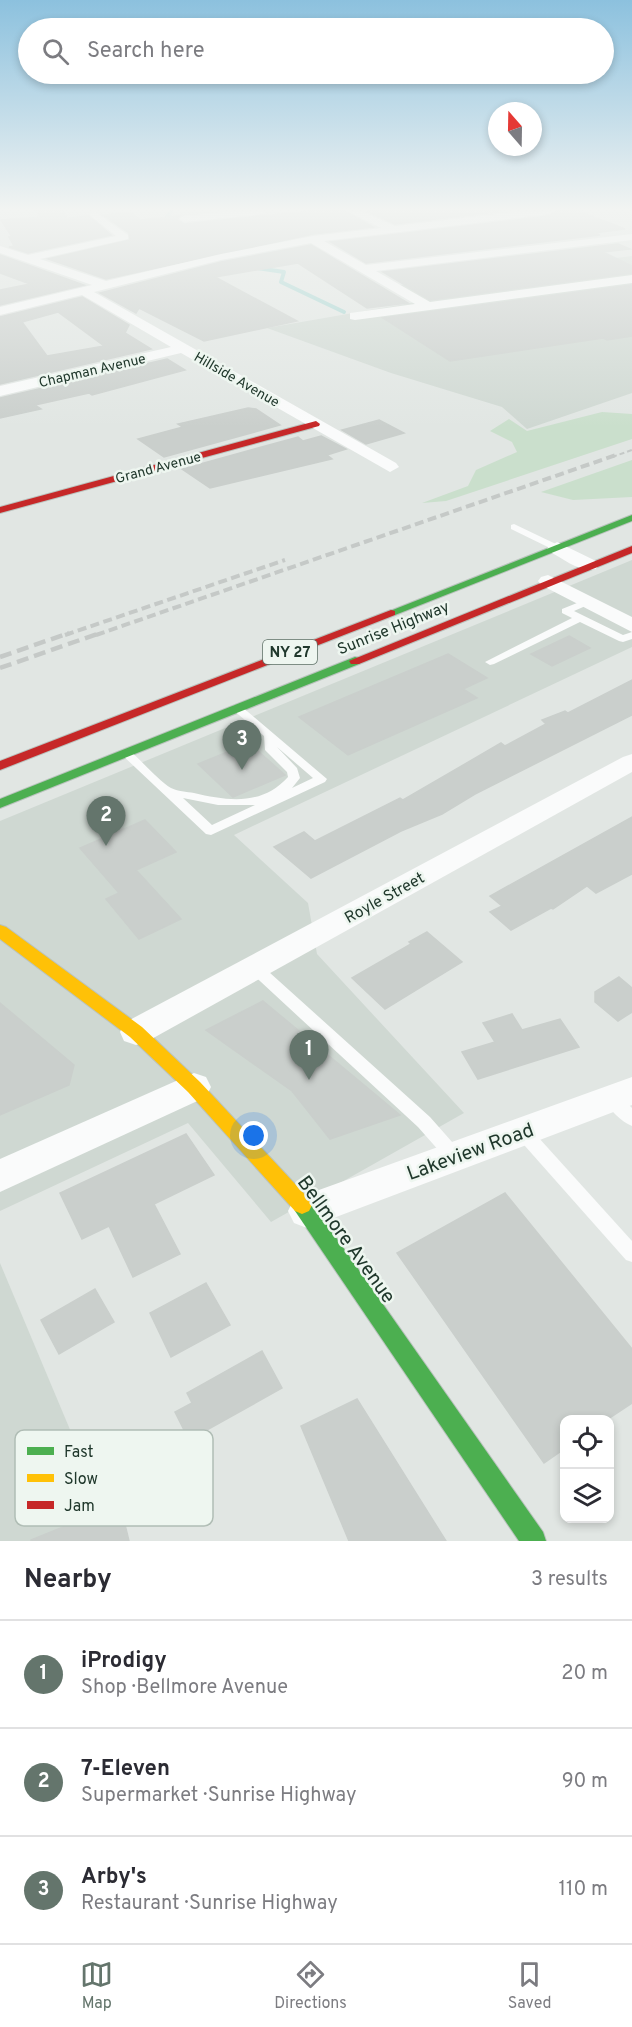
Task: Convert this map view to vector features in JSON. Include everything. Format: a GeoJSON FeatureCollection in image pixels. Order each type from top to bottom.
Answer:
{"type":"FeatureCollection","features":[{"type":"Feature","properties":{"kind":"main road","name":"Grand Avenue"},"geometry":{"type":"LineString","coordinates":[[0,510],[316,424]]}},
{"type":"Feature","properties":{"kind":"main road","name":"Sunrise Highway"},"geometry":{"type":"LineString","coordinates":[[0,766],[632,518]]}},
{"type":"Feature","properties":{"kind":"main road","name":"Sunrise Highway"},"geometry":{"type":"LineString","coordinates":[[0,804],[632,549]]}},
{"type":"Feature","properties":{"kind":"main road","name":"Bellmore Avenue"},"geometry":{"type":"LineString","coordinates":[[0,931],[135,1032],[194,1087],[307,1211],[534,1541]]}},
{"type":"Feature","properties":{"kind":"street"},"geometry":{"type":"LineString","coordinates":[[99,283],[105,285]]}},
{"type":"Feature","properties":{"kind":"street"},"geometry":{"type":"LineString","coordinates":[[0,311],[114,283]]}},
{"type":"Feature","properties":{"kind":"street"},"geometry":{"type":"LineString","coordinates":[[388,283],[427,306]]}},
{"type":"Feature","properties":{"kind":"street"},"geometry":{"type":"LineString","coordinates":[[355,316],[602,283]]}},
{"type":"Feature","properties":{"kind":"street","name":"Hillside Avenue"},"geometry":{"type":"LineString","coordinates":[[84,291],[390,467]]}},
{"type":"Feature","properties":{"kind":"street","name":"Chapman Avenue"},"geometry":{"type":"LineString","coordinates":[[0,391],[184,348]]}},
{"type":"Feature","properties":{"kind":"street"},"geometry":{"type":"LineString","coordinates":[[557,548],[590,565]]}},
{"type":"Feature","properties":{"kind":"street"},"geometry":{"type":"LineString","coordinates":[[548,582],[584,610],[632,626]]}},
{"type":"Feature","properties":{"kind":"street","name":"Royle Street"},"geometry":{"type":"LineString","coordinates":[[135,1032],[632,762]]}},
{"type":"Feature","properties":{"kind":"street"},"geometry":{"type":"LineString","coordinates":[[0,1176],[194,1087]]}},
{"type":"Feature","properties":{"kind":"street","name":"Lakeview Road"},"geometry":{"type":"LineString","coordinates":[[307,1211],[523,1132],[625,1103]]}},
{"type":"Feature","properties":{"kind":"lane"},"geometry":{"type":"LineString","coordinates":[[514,526],[557,548]]}},
{"type":"Feature","properties":{"kind":"lane"},"geometry":{"type":"LineString","coordinates":[[490,662],[584,610],[623,639],[632,635]]}},
{"type":"Feature","properties":{"kind":"lane"},"geometry":{"type":"LineString","coordinates":[[126,753],[211,831],[321,779],[237,708]]}},
{"type":"Feature","properties":{"kind":"lane"},"geometry":{"type":"LineString","coordinates":[[167,790],[234,804],[281,793],[294,778],[293,771],[271,750],[269,734]]}},
{"type":"Feature","properties":{"kind":"lane"},"geometry":{"type":"LineString","coordinates":[[254,967],[424,1122],[455,1157]]}},
{"type":"Feature","properties":{"kind":"lane"},"geometry":{"type":"LineString","coordinates":[[523,1132],[632,1254]]}},
{"type":"Feature","properties":{"kind":"shaded area"},"geometry":{"type":"Polygon","coordinates":[[[416,283],[632,283],[632,393],[527,429],[502,407],[391,373],[267,328],[422,301],[399,285],[416,283]]]}},
{"type":"Feature","properties":{"kind":"shaded area"},"geometry":{"type":"Polygon","coordinates":[[[632,560],[632,647],[234,835],[308,903],[317,954],[464,1113],[271,1222],[188,1123],[0,1211],[0,821],[632,560]]]}},
{"type":"Feature","properties":{"kind":"shaded area"},"geometry":{"type":"Polygon","coordinates":[[[0,1263],[70,1430],[15,1430],[15,1526],[95,1526],[63,1541],[0,1541],[0,1263]]]}},
{"type":"Feature","properties":{"kind":"green space"},"geometry":{"type":"Polygon","coordinates":[[[602,412],[632,414],[632,439],[446,501],[422,503],[468,486],[476,470],[517,452],[512,442],[490,431],[509,419],[527,431],[602,412]]]}},
{"type":"Feature","properties":{"kind":"green space"},"geometry":{"type":"Polygon","coordinates":[[[632,460],[632,497],[573,500],[541,492],[632,460]]]}},
{"type":"Feature","properties":{"kind":"building"},"geometry":{"type":"Polygon","coordinates":[[[27,283],[78,283],[84,285],[0,305],[0,290],[30,284],[27,283]]]}},
{"type":"Feature","properties":{"kind":"building"},"geometry":{"type":"Polygon","coordinates":[[[139,283],[226,283],[297,321],[204,341],[139,308],[136,313],[100,293],[139,283]]]}},
{"type":"Feature","properties":{"kind":"building"},"geometry":{"type":"Polygon","coordinates":[[[329,283],[374,283],[408,303],[367,308],[329,283]]]}},
{"type":"Feature","properties":{"kind":"building"},"geometry":{"type":"Polygon","coordinates":[[[401,283],[558,283],[430,300],[401,283]]]}},
{"type":"Feature","properties":{"kind":"building"},"geometry":{"type":"Polygon","coordinates":[[[632,285],[632,336],[607,340],[603,338],[450,361],[383,318],[632,285]]]}},
{"type":"Feature","properties":{"kind":"building"},"geometry":{"type":"Polygon","coordinates":[[[82,297],[129,325],[125,333],[151,349],[0,384],[0,317],[82,297]],[[58,312],[22,322],[47,356],[104,346],[58,312]]]}},
{"type":"Feature","properties":{"kind":"building"},"geometry":{"type":"Polygon","coordinates":[[[167,359],[185,370],[92,395],[89,393],[35,405],[41,409],[0,418],[0,398],[167,359]]]}},
{"type":"Feature","properties":{"kind":"building"},"geometry":{"type":"Polygon","coordinates":[[[248,408],[256,409],[280,425],[164,457],[138,439],[183,427],[178,424],[248,408]]]}},
{"type":"Feature","properties":{"kind":"building"},"geometry":{"type":"Polygon","coordinates":[[[379,420],[404,433],[366,444],[342,430],[379,420]]]}},
{"type":"Feature","properties":{"kind":"building"},"geometry":{"type":"Polygon","coordinates":[[[321,436],[346,449],[327,455],[332,459],[210,488],[182,469],[298,437],[303,441],[321,436]]]}},
{"type":"Feature","properties":{"kind":"building"},"geometry":{"type":"Polygon","coordinates":[[[569,636],[590,648],[552,666],[531,654],[569,636]]]}},
{"type":"Feature","properties":{"kind":"building"},"geometry":{"type":"Polygon","coordinates":[[[448,654],[487,678],[463,689],[477,698],[348,755],[299,717],[448,654]]]}},
{"type":"Feature","properties":{"kind":"building"},"geometry":{"type":"Polygon","coordinates":[[[632,680],[632,715],[475,794],[442,814],[401,831],[311,878],[274,847],[304,832],[315,841],[400,798],[403,800],[501,743],[505,746],[546,724],[542,720],[565,711],[568,713],[632,680]]]}},
{"type":"Feature","properties":{"kind":"building"},"geometry":{"type":"Polygon","coordinates":[[[249,743],[285,775],[233,797],[198,764],[249,743]]]}},
{"type":"Feature","properties":{"kind":"building"},"geometry":{"type":"Polygon","coordinates":[[[632,817],[632,874],[596,893],[587,886],[553,909],[511,930],[490,912],[502,906],[490,896],[632,817]]]}},
{"type":"Feature","properties":{"kind":"building"},"geometry":{"type":"Polygon","coordinates":[[[145,820],[176,852],[136,870],[181,919],[139,939],[106,899],[119,893],[80,848],[145,820]]]}},
{"type":"Feature","properties":{"kind":"building"},"geometry":{"type":"Polygon","coordinates":[[[427,932],[462,962],[385,1009],[352,978],[411,944],[409,942],[427,932]]]}},
{"type":"Feature","properties":{"kind":"building"},"geometry":{"type":"Polygon","coordinates":[[[619,977],[632,988],[632,1012],[618,1021],[595,1002],[595,992],[619,977]]]}},
{"type":"Feature","properties":{"kind":"building"},"geometry":{"type":"Polygon","coordinates":[[[263,1001],[400,1115],[330,1139],[292,1091],[206,1030],[263,1001]]]}},
{"type":"Feature","properties":{"kind":"building"},"geometry":{"type":"Polygon","coordinates":[[[0,1003],[74,1065],[69,1085],[0,1115],[0,1003]]]}},
{"type":"Feature","properties":{"kind":"building"},"geometry":{"type":"Polygon","coordinates":[[[512,1014],[522,1030],[560,1019],[579,1047],[478,1079],[462,1052],[495,1042],[483,1023],[512,1014]]]}},
{"type":"Feature","properties":{"kind":"building"},"geometry":{"type":"Polygon","coordinates":[[[186,1134],[214,1175],[154,1204],[180,1254],[133,1277],[109,1226],[82,1239],[60,1193],[186,1134]]]}},
{"type":"Feature","properties":{"kind":"building"},"geometry":{"type":"Polygon","coordinates":[[[505,1193],[632,1349],[632,1403],[614,1415],[560,1415],[560,1452],[544,1463],[397,1253],[505,1193]]]}},
{"type":"Feature","properties":{"kind":"building"},"geometry":{"type":"Polygon","coordinates":[[[206,1283],[230,1325],[171,1357],[150,1313],[206,1283]]]}},
{"type":"Feature","properties":{"kind":"building"},"geometry":{"type":"Polygon","coordinates":[[[95,1289],[114,1322],[59,1354],[41,1320],[95,1289]]]}},
{"type":"Feature","properties":{"kind":"building"},"geometry":{"type":"Polygon","coordinates":[[[262,1351],[282,1388],[207,1430],[184,1430],[175,1412],[192,1403],[187,1393],[262,1351]]]}},
{"type":"Feature","properties":{"kind":"building"},"geometry":{"type":"Polygon","coordinates":[[[357,1399],[446,1541],[349,1541],[301,1426],[357,1399]]]}},
{"type":"Feature","properties":{"kind":"building"},"geometry":{"type":"Polygon","coordinates":[[[66,1526],[125,1526],[129,1541],[31,1541],[66,1526]]]}},
{"type":"Feature","properties":{"kind":"waterway"},"geometry":{"type":"LineString","coordinates":[[283,283],[344,312]]}},
{"type":"Feature","properties":{"kind":"railway"},"geometry":{"type":"LineString","coordinates":[[612,457],[632,450]]}},
{"type":"Feature","properties":{"kind":"railway"},"geometry":{"type":"LineString","coordinates":[[96,635],[616,455]]}},
{"type":"Feature","properties":{"kind":"railway"},"geometry":{"type":"LineString","coordinates":[[65,635],[285,560]]}},
{"type":"Feature","properties":{"kind":"railway"},"geometry":{"type":"LineString","coordinates":[[0,657],[69,633]]}},
{"type":"Feature","properties":{"kind":"railway"},"geometry":{"type":"LineString","coordinates":[[0,668],[100,633]]}},
{"type":"Feature","properties":{"kind":"traffic: fast"},"geometry":{"type":"LineString","coordinates":[[391,613],[632,518]]}},
{"type":"Feature","properties":{"kind":"traffic: fast"},"geometry":{"type":"LineString","coordinates":[[0,804],[355,661]]}},
{"type":"Feature","properties":{"kind":"traffic: fast"},"geometry":{"type":"LineString","coordinates":[[302,1205],[534,1541]]}},
{"type":"Feature","properties":{"kind":"traffic: slow"},"geometry":{"type":"LineString","coordinates":[[0,931],[136,1032],[194,1087],[302,1205]]}},
{"type":"Feature","properties":{"kind":"traffic: jam"},"geometry":{"type":"LineString","coordinates":[[0,510],[316,424]]}},
{"type":"Feature","properties":{"kind":"traffic: jam"},"geometry":{"type":"LineString","coordinates":[[355,661],[632,549]]}},
{"type":"Feature","properties":{"kind":"traffic: jam"},"geometry":{"type":"LineString","coordinates":[[0,766],[391,613]]}},
{"type":"Feature","properties":{"kind":"place","name":"Arby's"},"geometry":{"type":"Point","coordinates":[242,770]}},
{"type":"Feature","properties":{"kind":"place","name":"7-Eleven"},"geometry":{"type":"Point","coordinates":[106,846]}},
{"type":"Feature","properties":{"kind":"place","name":"iProdigy"},"geometry":{"type":"Point","coordinates":[309,1080]}}]}
